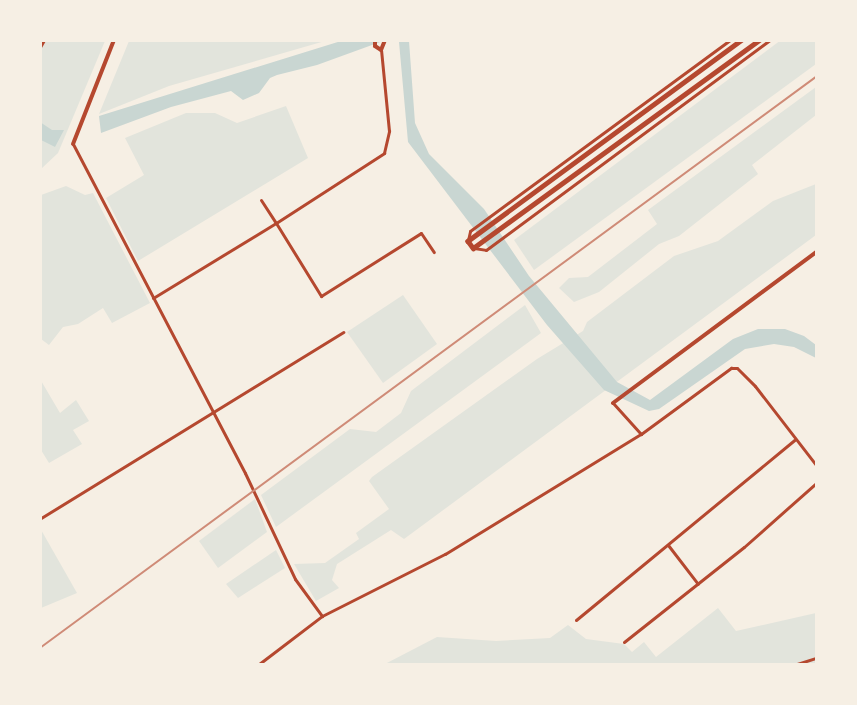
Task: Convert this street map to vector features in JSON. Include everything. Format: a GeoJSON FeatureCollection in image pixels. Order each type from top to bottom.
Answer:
{"type":"FeatureCollection","features":[{"type":"Feature","properties":{"kind":"main road"},"geometry":{"type":"LineString","coordinates":[[742,40],[468,241],[473,248],[759,40]]}},
{"type":"Feature","properties":{"kind":"street"},"geometry":{"type":"LineString","coordinates":[[40,47],[44,40]]}},
{"type":"Feature","properties":{"kind":"street"},"geometry":{"type":"LineString","coordinates":[[114,40],[73,144],[245,473],[294,579],[322,616]]}},
{"type":"Feature","properties":{"kind":"street"},"geometry":{"type":"LineString","coordinates":[[468,241],[470,231],[730,40]]}},
{"type":"Feature","properties":{"kind":"street"},"geometry":{"type":"LineString","coordinates":[[473,248],[486,250],[770,40]]}},
{"type":"Feature","properties":{"kind":"street"},"geometry":{"type":"LineString","coordinates":[[153,298],[276,223],[384,153],[389,130],[381,50],[375,43]]}},
{"type":"Feature","properties":{"kind":"street"},"geometry":{"type":"LineString","coordinates":[[381,50],[385,43]]}},
{"type":"Feature","properties":{"kind":"street"},"geometry":{"type":"LineString","coordinates":[[261,200],[321,296],[422,233],[434,252]]}},
{"type":"Feature","properties":{"kind":"street"},"geometry":{"type":"LineString","coordinates":[[641,434],[614,402],[816,252]]}},
{"type":"Feature","properties":{"kind":"street"},"geometry":{"type":"LineString","coordinates":[[41,518],[343,332]]}},
{"type":"Feature","properties":{"kind":"street"},"geometry":{"type":"LineString","coordinates":[[259,664],[322,616],[445,554],[641,434],[731,368],[737,368],[816,465]]}},
{"type":"Feature","properties":{"kind":"street"},"geometry":{"type":"LineString","coordinates":[[576,620],[794,440]]}},
{"type":"Feature","properties":{"kind":"street"},"geometry":{"type":"LineString","coordinates":[[624,642],[698,584],[816,483]]}},
{"type":"Feature","properties":{"kind":"street"},"geometry":{"type":"LineString","coordinates":[[667,544],[698,584]]}},
{"type":"Feature","properties":{"kind":"street"},"geometry":{"type":"LineString","coordinates":[[797,664],[816,658]]}},
{"type":"Feature","properties":{"kind":"shaded area"},"geometry":{"type":"Polygon","coordinates":[[[129,40],[325,41],[169,86],[99,114],[129,40]]]}},
{"type":"Feature","properties":{"kind":"shaded area"},"geometry":{"type":"Polygon","coordinates":[[[781,40],[816,41],[816,64],[534,270],[514,240],[781,40]]]}},
{"type":"Feature","properties":{"kind":"shaded area"},"geometry":{"type":"Polygon","coordinates":[[[41,41],[105,41],[58,153],[41,169],[41,41]]]}},
{"type":"Feature","properties":{"kind":"shaded area"},"geometry":{"type":"Polygon","coordinates":[[[341,41],[383,41],[317,65],[277,75],[270,78],[259,93],[243,100],[231,91],[171,107],[101,133],[99,116],[341,41]]]}},
{"type":"Feature","properties":{"kind":"shaded area"},"geometry":{"type":"Polygon","coordinates":[[[409,41],[415,123],[429,154],[484,209],[529,276],[617,382],[650,400],[733,339],[758,329],[785,329],[804,336],[816,345],[816,358],[794,347],[774,344],[745,349],[659,409],[649,411],[604,390],[547,325],[408,142],[399,42],[409,41]]]}},
{"type":"Feature","properties":{"kind":"shaded area"},"geometry":{"type":"Polygon","coordinates":[[[816,87],[816,115],[752,165],[758,174],[679,236],[659,244],[599,292],[574,302],[559,288],[569,278],[588,277],[657,224],[648,210],[816,87]]]}},
{"type":"Feature","properties":{"kind":"shaded area"},"geometry":{"type":"Polygon","coordinates":[[[286,106],[308,158],[138,261],[106,198],[144,175],[125,138],[186,113],[215,113],[237,123],[286,106]]]}},
{"type":"Feature","properties":{"kind":"shaded area"},"geometry":{"type":"Polygon","coordinates":[[[40,122],[52,130],[64,130],[55,147],[41,140],[40,122]]]}},
{"type":"Feature","properties":{"kind":"shaded area"},"geometry":{"type":"Polygon","coordinates":[[[816,184],[816,235],[404,539],[391,530],[337,564],[332,580],[339,588],[316,601],[294,564],[325,563],[359,539],[356,533],[389,509],[369,481],[372,477],[537,359],[583,331],[587,322],[674,256],[718,241],[773,201],[816,184]]]}},
{"type":"Feature","properties":{"kind":"shaded area"},"geometry":{"type":"Polygon","coordinates":[[[66,186],[85,195],[93,193],[150,303],[112,323],[103,308],[78,324],[63,327],[49,345],[41,339],[41,195],[66,186]]]}},
{"type":"Feature","properties":{"kind":"shaded area"},"geometry":{"type":"Polygon","coordinates":[[[403,295],[437,344],[383,383],[347,332],[403,295]]]}},
{"type":"Feature","properties":{"kind":"shaded area"},"geometry":{"type":"Polygon","coordinates":[[[525,305],[541,333],[276,527],[261,495],[350,429],[376,432],[401,413],[411,391],[525,305]]]}},
{"type":"Feature","properties":{"kind":"shaded area"},"geometry":{"type":"Polygon","coordinates":[[[40,379],[60,413],[76,400],[89,421],[73,430],[82,444],[49,463],[41,450],[40,379]]]}},
{"type":"Feature","properties":{"kind":"shaded area"},"geometry":{"type":"Polygon","coordinates":[[[255,499],[267,532],[218,568],[199,541],[255,499]]]}},
{"type":"Feature","properties":{"kind":"shaded area"},"geometry":{"type":"Polygon","coordinates":[[[40,528],[77,593],[41,608],[40,608],[40,528]]]}},
{"type":"Feature","properties":{"kind":"shaded area"},"geometry":{"type":"Polygon","coordinates":[[[276,550],[285,568],[238,598],[226,584],[276,550]]]}},
{"type":"Feature","properties":{"kind":"shaded area"},"geometry":{"type":"Polygon","coordinates":[[[718,608],[736,631],[816,613],[816,664],[385,664],[437,637],[496,641],[550,638],[568,625],[586,639],[624,644],[632,652],[644,642],[656,657],[718,608]]]}},
{"type":"Feature","properties":{"kind":"railway"},"geometry":{"type":"LineString","coordinates":[[40,648],[816,77]]}}]}
